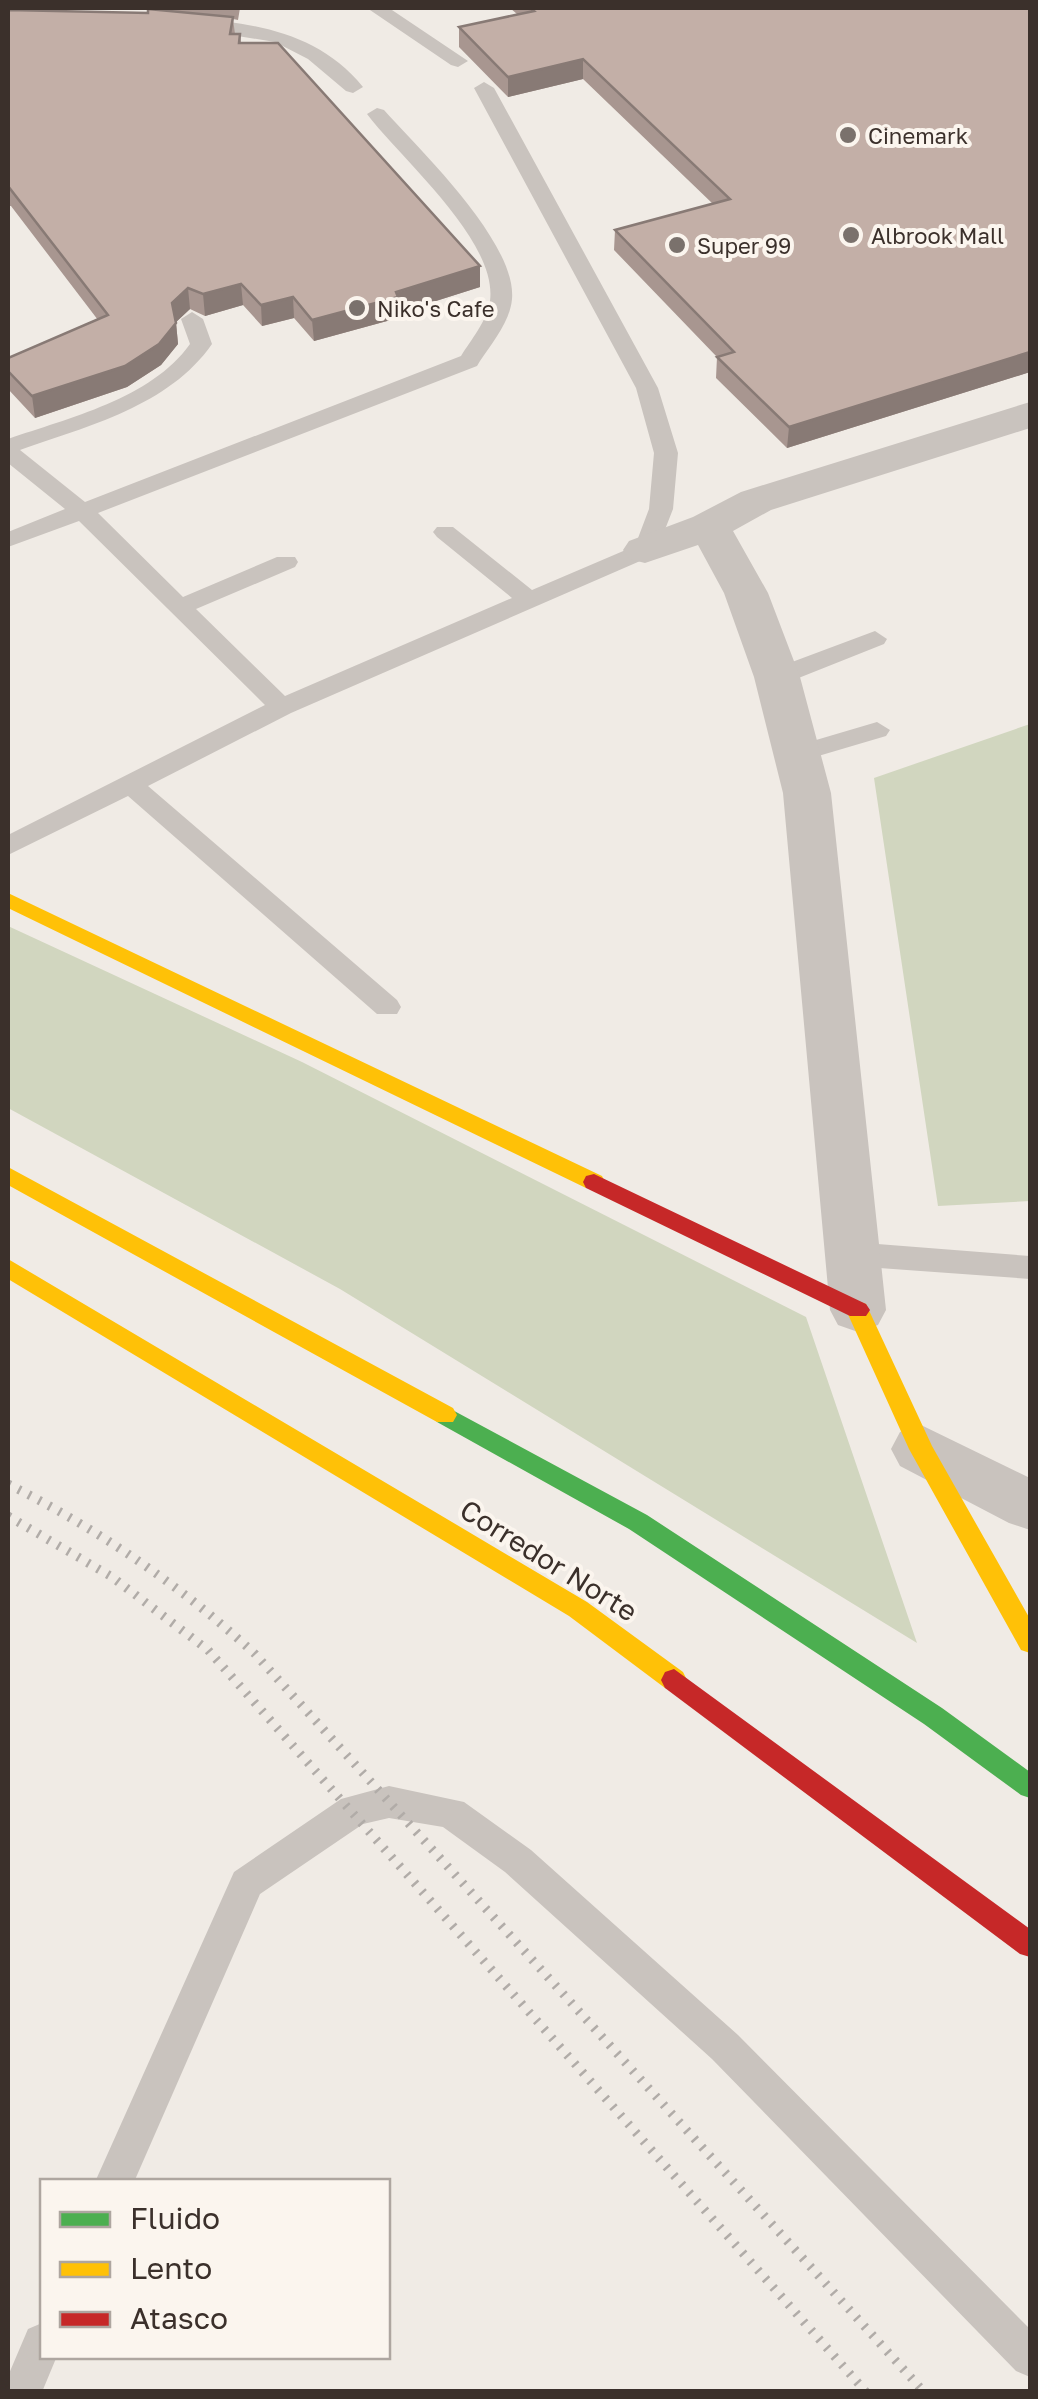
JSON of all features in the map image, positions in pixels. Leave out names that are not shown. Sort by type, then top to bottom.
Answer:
[{"type":"main road","points":[[8,900],[858,1310],[921,1448],[1030,1642]]},
{"type":"main road","points":[[8,1175],[638,1522],[932,1716],[1030,1787]]},
{"type":"main road","name":"Corredor Norte","points":[[8,1268],[578,1608],[1030,1945]]},
{"type":"street","points":[[644,550],[709,526],[756,501],[1030,415]]},
{"type":"street","points":[[709,526],[746,592],[777,677],[807,793],[858,1310]]},
{"type":"street","points":[[921,1448],[1030,1506]]},
{"type":"lane","points":[[377,8],[458,62]]},
{"type":"lane","points":[[167,21],[287,36],[327,62],[352,88]]},
{"type":"lane","points":[[8,846],[282,706],[644,550],[661,510],[666,453],[647,388],[484,88]]},
{"type":"lane","points":[[8,540],[469,361],[494,320],[502,294],[479,233],[377,114]]},
{"type":"lane","points":[[192,319],[202,344],[195,359],[134,396],[8,450],[82,511],[282,706]]},
{"type":"lane","points":[[445,532],[530,600]]},
{"type":"lane","points":[[180,607],[286,562]]},
{"type":"lane","points":[[777,677],[876,639]]},
{"type":"lane","points":[[798,754],[877,730]]},
{"type":"lane","points":[[130,784],[388,1007]]},
{"type":"lane","points":[[852,1254],[1030,1268]]},
{"type":"lane","points":[[115,2179],[248,1884],[354,1810],[389,1802],[451,1814],[518,1861],[725,2048],[1030,2356]]},
{"type":"lane","points":[[21,2392],[40,2348]]},
{"type":"green space","points":[[1030,724],[1030,1201],[938,1206],[874,778]]},
{"type":"green space","points":[[8,926],[302,1062],[806,1317],[917,1643],[340,1289],[8,1108]]},
{"type":"building","name":"Albrook Mall","points":[[530,8],[1030,8],[1030,352],[789,427],[717,357],[734,352],[615,230],[730,199],[583,59],[508,77],[459,27],[534,11]]},
{"type":"building","points":[[148,9],[233,17],[230,34],[240,34],[239,43],[278,43],[480,266],[396,292],[398,297],[312,320],[293,297],[261,305],[241,284],[203,294],[188,288],[172,303],[176,323],[159,344],[125,366],[32,396],[8,371],[8,358],[108,315],[8,186],[8,10],[148,13]]},
{"type":"railway","points":[[8,1484],[138,1560],[255,1654],[924,2392]]},
{"type":"railway","points":[[8,1516],[112,1577],[208,1650],[866,2392]]},
{"type":"traffic: fast","points":[[445,1415],[638,1522],[933,1716],[1030,1787]]},
{"type":"traffic: slow","points":[[8,900],[594,1182]]},
{"type":"traffic: slow","points":[[8,1175],[445,1415]]},
{"type":"traffic: slow","points":[[8,1268],[578,1609],[674,1680]]},
{"type":"traffic: slow","points":[[858,1310],[921,1449],[1030,1642]]},
{"type":"traffic: jam","points":[[594,1182],[858,1310]]},
{"type":"traffic: jam","points":[[674,1680],[1030,1945]]},
{"type":"place","name":"Cinemark","points":[[848,135]]},
{"type":"place","name":"Albrook Mall","points":[[851,235]]},
{"type":"place","name":"Super 99","points":[[677,245]]},
{"type":"place","name":"Niko's Cafe","points":[[357,308]]}]
